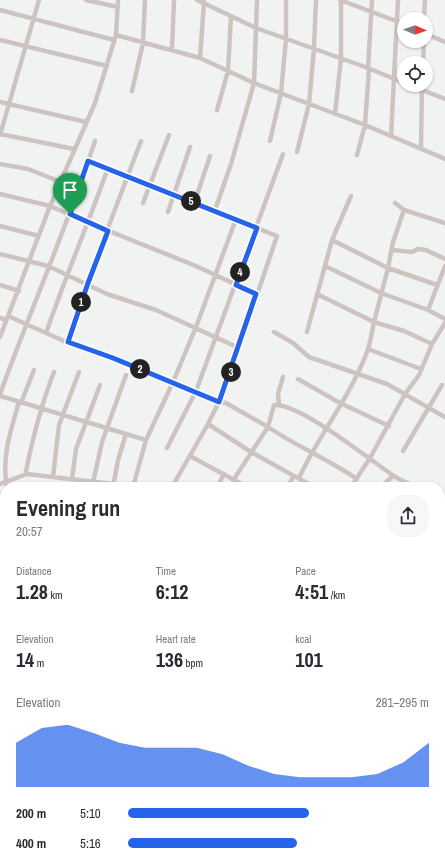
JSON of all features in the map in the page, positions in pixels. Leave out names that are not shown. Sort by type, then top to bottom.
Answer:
[{"type":"street","points":[[39,0],[0,134],[74,149]]},
{"type":"street","points":[[86,0],[118,7]]},
{"type":"street","points":[[0,337],[31,261],[50,206],[86,122],[107,66],[115,38],[118,0]]},
{"type":"street","points":[[132,91],[143,43],[145,0]]},
{"type":"street","points":[[172,49],[174,0]]},
{"type":"street","points":[[196,0],[204,1],[256,28],[369,68],[397,81]]},
{"type":"street","points":[[215,210],[231,164],[254,83],[257,0]]},
{"type":"street","points":[[270,141],[281,93],[286,38],[286,0]]},
{"type":"street","points":[[297,152],[308,104],[314,48],[316,0]]},
{"type":"street","points":[[335,114],[341,58],[341,0],[397,21],[391,136]]},
{"type":"street","points":[[357,155],[365,125],[372,0]]},
{"type":"street","points":[[397,12],[398,0]]},
{"type":"street","points":[[424,12],[425,0]]},
{"type":"street","points":[[200,58],[204,1]]},
{"type":"street","points":[[0,10],[33,20],[172,49],[200,58],[254,83],[365,125],[445,159]]},
{"type":"street","points":[[217,110],[228,71],[231,16]]},
{"type":"street","points":[[433,37],[445,42]]},
{"type":"street","points":[[0,40],[107,66]]},
{"type":"street","points":[[421,149],[422,92]]},
{"type":"street","points":[[432,92],[445,99]]},
{"type":"street","points":[[0,102],[86,122]]},
{"type":"street","points":[[143,203],[169,135]]},
{"type":"street","points":[[95,141],[70,214],[48,266],[0,395],[20,403],[146,440]]},
{"type":"street","points":[[68,342],[88,283],[129,177],[141,141]]},
{"type":"street","points":[[168,212],[190,147]]},
{"type":"street","points":[[167,448],[196,392],[283,154]]},
{"type":"street","points":[[193,205],[210,156]]},
{"type":"street","points":[[88,161],[277,236],[219,402],[175,482]]},
{"type":"street","points":[[0,164],[28,170],[61,182]]},
{"type":"street","points":[[46,333],[66,274],[88,224],[108,168]]},
{"type":"street","points":[[0,194],[50,206],[70,214],[88,224],[155,249],[256,294]]},
{"type":"street","points":[[307,332],[332,240],[351,196]]},
{"type":"street","points":[[396,202],[404,210],[445,224]]},
{"type":"street","points":[[299,478],[311,452],[326,429],[368,349],[392,250],[404,210]]},
{"type":"street","points":[[133,482],[146,440],[173,382],[196,327],[236,219]]},
{"type":"street","points":[[0,226],[39,236]]},
{"type":"street","points":[[332,240],[388,268],[437,285]]},
{"type":"street","points":[[392,250],[412,252],[418,248],[445,259]]},
{"type":"street","points":[[0,254],[48,266],[88,283],[107,294],[156,310],[239,348]]},
{"type":"street","points":[[325,266],[381,293],[407,304],[428,310],[445,319]]},
{"type":"street","points":[[428,310],[445,266]]},
{"type":"street","points":[[0,285],[19,291]]},
{"type":"street","points":[[317,294],[374,322],[404,331],[432,344]]},
{"type":"street","points":[[0,318],[7,318],[26,324],[236,408],[311,452],[337,465],[357,479]]},
{"type":"street","points":[[355,482],[421,369],[432,344],[445,323]]},
{"type":"street","points":[[274,332],[293,343],[309,357],[387,384],[445,418]]},
{"type":"street","points":[[368,349],[421,369]]},
{"type":"street","points":[[34,370],[20,403],[11,431],[4,470],[6,481],[27,474],[97,482]]},
{"type":"street","points":[[27,474],[26,471],[41,409],[54,372]]},
{"type":"street","points":[[53,477],[59,425],[79,372]]},
{"type":"street","points":[[92,481],[102,442],[126,376]]},
{"type":"street","points":[[279,404],[278,394],[283,377]]},
{"type":"street","points":[[298,379],[340,403],[388,426]]},
{"type":"street","points":[[72,479],[76,450],[85,422],[100,385]]},
{"type":"street","points":[[403,451],[442,385]]},
{"type":"street","points":[[405,394],[445,418]]},
{"type":"street","points":[[234,479],[268,427],[274,405],[279,404],[290,408],[326,429],[370,458],[393,476],[406,482]]},
{"type":"street","points":[[208,424],[251,452],[306,482]]},
{"type":"street","points":[[114,482],[118,460],[126,434]]},
{"type":"street","points":[[190,456],[239,482]]},
{"type":"street","points":[[220,482],[224,474]]},
{"type":"street","points":[[290,482],[293,476]]},
{"type":"street","points":[[387,482],[393,476]]},
{"type":"route","points":[[88,161],[257,228],[236,285],[256,294],[225,389],[219,402],[113,358],[68,342],[108,231],[88,224],[70,214],[88,161]]}]
